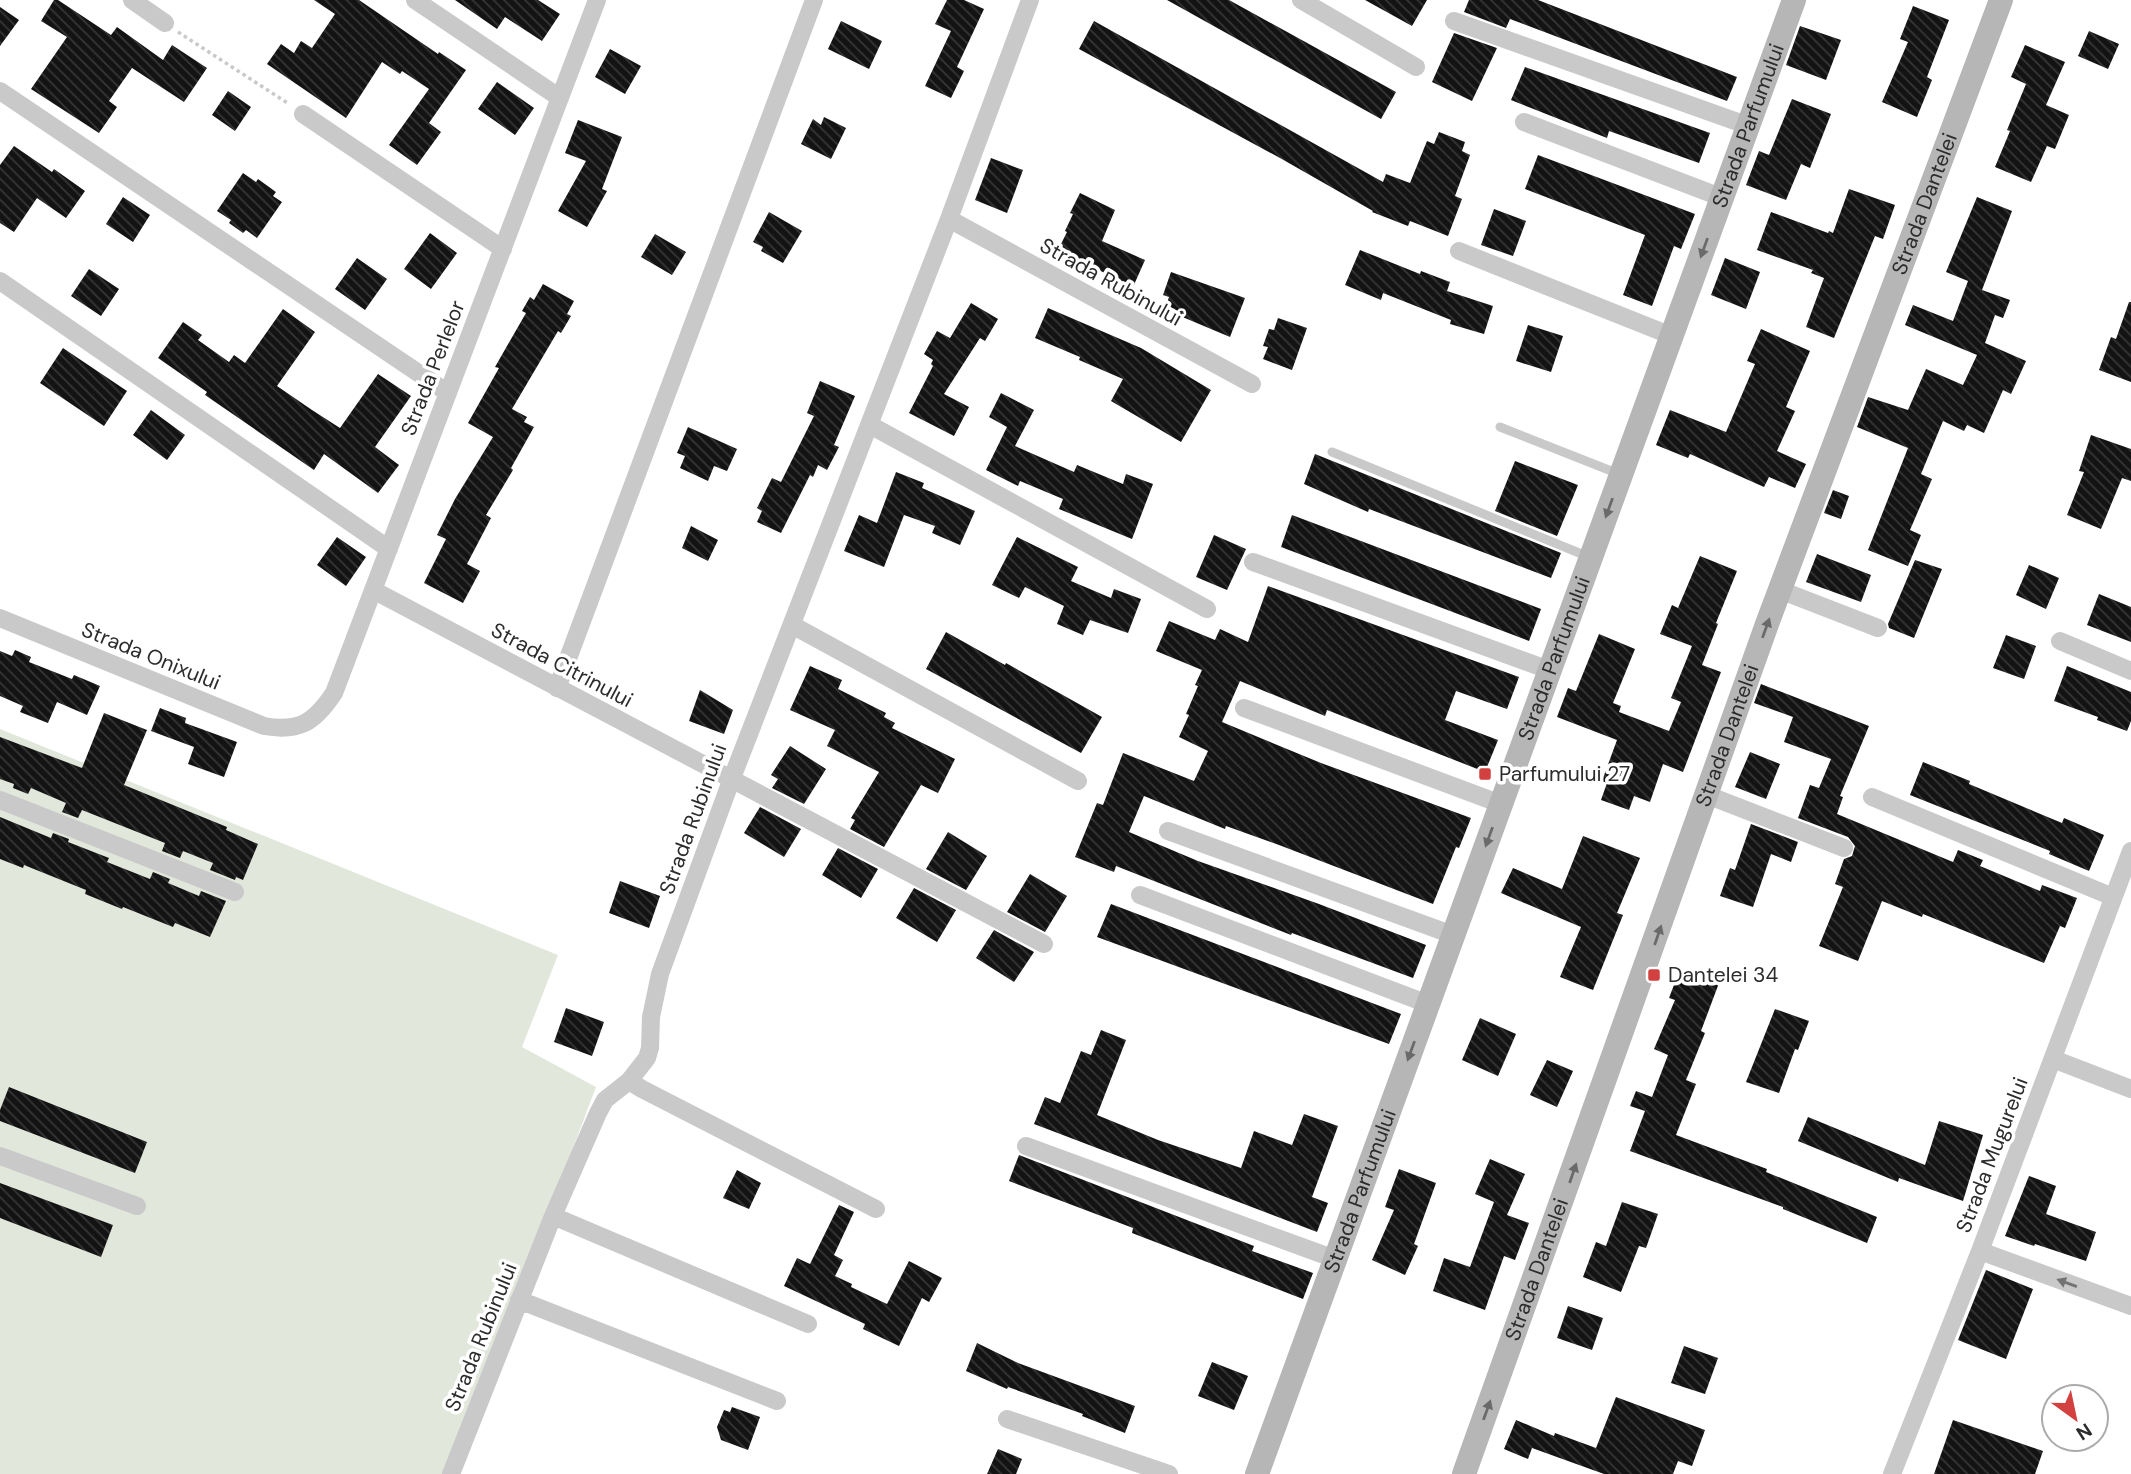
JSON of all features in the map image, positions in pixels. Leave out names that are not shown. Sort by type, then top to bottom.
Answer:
[{"type":"street","points":[[132,0],[165,23]]},
{"type":"street","points":[[415,0],[560,98]]},
{"type":"street","name":"Strada Perlelor","points":[[285,730],[306,723],[323,711],[334,694],[597,0]]},
{"type":"street","points":[[557,688],[814,0]]},
{"type":"street","name":"Strada Rubinului","points":[[451,1474],[553,1216],[605,1100],[629,1081],[647,1058],[651,1017],[660,974],[732,778],[949,219],[1030,0]]},
{"type":"street","points":[[1301,0],[1416,67]]},
{"type":"street","name":"Strada Parfumului","points":[[1257,1474],[1794,0]]},
{"type":"street","name":"Strada Dantelei","points":[[1464,1474],[1780,590],[2001,0]]},
{"type":"street","points":[[1454,21],[1749,126]]},
{"type":"street","points":[[0,90],[448,393]]},
{"type":"street","points":[[303,114],[503,249]]},
{"type":"street","points":[[1524,122],[1723,198]]},
{"type":"street","name":"Strada Rubinului","points":[[949,219],[1252,384]]},
{"type":"street","points":[[1459,251],[1672,335]]},
{"type":"street","points":[[0,281],[388,550]]},
{"type":"street","points":[[870,425],[1207,609]]},
{"type":"street","points":[[1253,562],[1549,670]]},
{"type":"street","name":"Strada Citrinului","points":[[373,590],[1044,944]]},
{"type":"street","points":[[1780,590],[1878,628]]},
{"type":"street","name":"Strada Onixului","points":[[0,618],[264,726],[285,730]]},
{"type":"street","points":[[792,625],[1078,781]]},
{"type":"street","points":[[2060,641],[2131,671]]},
{"type":"street","points":[[1244,708],[1501,804]]},
{"type":"street","points":[[1707,794],[1844,848]]},
{"type":"street","points":[[1872,797],[2113,897]]},
{"type":"street","points":[[0,800],[235,892]]},
{"type":"street","points":[[1168,831],[1453,935]]},
{"type":"street","name":"Strada Mugurelui","points":[[1892,1474],[1980,1251],[2113,897],[2126,878],[2131,850]]},
{"type":"street","points":[[1140,895],[1428,1004]]},
{"type":"street","points":[[2053,1059],[2131,1089]]},
{"type":"street","points":[[629,1081],[876,1209]]},
{"type":"street","points":[[1027,1146],[1335,1259]]},
{"type":"street","points":[[0,1156],[137,1206]]},
{"type":"street","points":[[553,1216],[808,1324]]},
{"type":"street","points":[[1980,1251],[2131,1306]]},
{"type":"street","points":[[519,1300],[778,1401]]},
{"type":"street","points":[[1007,1419],[1170,1474]]},
{"type":"lane","points":[[1500,427],[1621,474]]},
{"type":"lane","points":[[1332,452],[1590,558]]},
{"type":"path","points":[[165,23],[303,114]]},
{"type":"shaded area","points":[[0,729],[558,955],[522,1047],[596,1087],[451,1474],[0,1474]]},
{"type":"building","points":[[54,0],[111,35],[117,27],[163,60],[172,45],[207,68],[184,102],[132,68],[109,101],[117,107],[99,133],[31,89],[67,37],[41,21]]},
{"type":"building","points":[[314,0],[359,0],[466,70],[429,123],[441,132],[417,165],[389,145],[429,89],[402,71],[400,74],[382,62],[346,118],[267,64],[281,44],[294,53],[301,41],[312,48],[335,14]]},
{"type":"building","points":[[455,0],[538,0],[560,14],[542,41],[505,17],[497,29]]},
{"type":"building","points":[[947,0],[964,0],[984,9],[957,67],[964,71],[951,98],[925,86],[951,31],[935,24]]},
{"type":"building","points":[[1167,0],[1229,0],[1396,92],[1381,119]]},
{"type":"building","points":[[1365,0],[1427,0],[1412,26]]},
{"type":"building","points":[[1469,0],[1538,0],[1737,77],[1727,101],[1510,19],[1506,28],[1464,12]]},
{"type":"building","points":[[1913,6],[1949,20],[1927,77],[1932,80],[1917,117],[1882,102],[1908,42],[1900,39]]},
{"type":"building","points":[[0,7],[19,20],[0,46]]},
{"type":"building","points":[[841,21],[882,41],[869,69],[828,49]]},
{"type":"building","points":[[1094,21],[1383,182],[1386,174],[1410,183],[1427,141],[1434,144],[1439,132],[1465,142],[1462,151],[1470,155],[1455,196],[1462,199],[1448,236],[1410,221],[1408,226],[1372,212],[1280,158],[1079,49]]},
{"type":"building","points":[[1800,26],[1841,40],[1826,80],[1786,65]]},
{"type":"building","points":[[2089,31],[2119,44],[2108,69],[2078,56]]},
{"type":"building","points":[[1454,33],[1497,48],[1472,101],[1432,82]]},
{"type":"building","points":[[2025,45],[2065,62],[2046,105],[2069,115],[2055,149],[2047,146],[2031,182],[1995,167],[2026,84],[2011,77]]},
{"type":"building","points":[[610,49],[641,66],[625,94],[595,77]]},
{"type":"building","points":[[1525,67],[1710,133],[1699,163],[1609,131],[1607,138],[1511,100]]},
{"type":"building","points":[[497,82],[534,108],[515,135],[478,109]]},
{"type":"building","points":[[228,91],[251,107],[235,131],[212,115]]},
{"type":"building","points":[[1792,99],[1831,114],[1810,168],[1801,164],[1786,200],[1746,185],[1759,151],[1769,155]]},
{"type":"building","points":[[824,117],[846,128],[831,159],[801,144],[813,119],[821,125]]},
{"type":"building","points":[[578,120],[622,137],[602,189],[607,191],[587,227],[558,211],[586,161],[565,153]]},
{"type":"building","points":[[14,146],[85,191],[66,218],[37,198],[14,232],[0,223],[0,165]]},
{"type":"building","points":[[1538,155],[1695,214],[1681,249],[1674,246],[1652,306],[1623,295],[1645,235],[1525,189]]},
{"type":"building","points":[[991,158],[1023,170],[1007,213],[975,200]]},
{"type":"building","points":[[243,173],[256,182],[258,179],[276,192],[273,196],[282,202],[257,238],[246,230],[243,233],[229,223],[231,220],[217,211]]},
{"type":"building","points":[[1849,189],[1895,205],[1883,239],[1875,236],[1834,338],[1806,327],[1824,278],[1811,273],[1813,270],[1757,250],[1771,212],[1833,233]]},
{"type":"building","points":[[1080,193],[1115,210],[1102,241],[1145,260],[1133,287],[1058,250],[1073,214],[1070,213]]},
{"type":"building","points":[[123,197],[150,215],[133,242],[106,224]]},
{"type":"building","points":[[1977,197],[2012,211],[1982,290],[2010,300],[2003,318],[1995,315],[1985,343],[2026,361],[2011,394],[2003,390],[1984,433],[1967,425],[1964,431],[1943,421],[1921,474],[1932,479],[1910,530],[1921,535],[1908,566],[1868,550],[1908,448],[1857,427],[1868,397],[1908,410],[1926,369],[1963,385],[1977,355],[1905,325],[1913,305],[1953,321],[1968,281],[1946,272]]},
{"type":"building","points":[[1494,209],[1526,221],[1513,256],[1481,245]]},
{"type":"building","points":[[769,212],[802,231],[783,263],[761,251],[763,247],[753,242]]},
{"type":"building","points":[[430,233],[457,253],[431,289],[404,269]]},
{"type":"building","points":[[655,234],[686,252],[672,275],[641,257]]},
{"type":"building","points":[[1360,250],[1420,274],[1421,271],[1450,282],[1447,291],[1493,306],[1484,334],[1450,324],[1451,320],[1383,293],[1381,300],[1345,285]]},
{"type":"building","points":[[357,258],[387,279],[365,310],[335,289]]},
{"type":"building","points":[[1725,258],[1760,272],[1746,309],[1711,295]]},
{"type":"building","points":[[89,269],[119,289],[101,316],[71,296]]},
{"type":"building","points":[[1171,272],[1245,298],[1230,337],[1173,313],[1175,309],[1166,306],[1169,297],[1163,295]]},
{"type":"building","points":[[543,284],[574,301],[567,314],[571,316],[561,333],[558,331],[512,409],[527,417],[524,422],[534,427],[511,468],[513,470],[486,515],[491,518],[467,564],[480,571],[463,603],[424,583],[446,539],[437,535],[455,499],[493,437],[468,423],[499,368],[495,367],[526,313],[522,311],[530,297],[534,300]]},
{"type":"building","points":[[2129,302],[2131,382],[2099,370],[2111,337],[2116,339]]},
{"type":"building","points":[[971,303],[998,319],[985,341],[980,338],[944,394],[969,407],[954,436],[909,413],[933,366],[933,360],[924,354],[937,331],[950,338]]},
{"type":"building","points":[[1048,308],[1141,348],[1211,390],[1181,442],[1111,401],[1123,379],[1035,338]]},
{"type":"building","points":[[283,309],[315,332],[277,386],[312,410],[340,428],[378,374],[411,396],[375,447],[399,465],[378,493],[324,454],[314,470],[205,395],[207,392],[158,358],[183,322],[202,335],[198,340],[229,362],[234,355],[245,363]]},
{"type":"building","points":[[1278,318],[1307,328],[1292,370],[1263,359],[1268,347],[1263,346],[1269,329],[1274,330]]},
{"type":"building","points":[[1528,325],[1563,336],[1551,372],[1516,361]]},
{"type":"building","points":[[1761,329],[1810,351],[1786,407],[1795,411],[1777,451],[1806,464],[1795,488],[1769,477],[1764,487],[1690,454],[1688,458],[1656,445],[1670,410],[1726,432],[1755,364],[1747,361]]},
{"type":"building","points":[[63,348],[127,391],[104,426],[40,383]]},
{"type":"building","points":[[820,381],[855,396],[834,445],[839,447],[827,470],[818,465],[813,477],[810,475],[781,533],[757,522],[762,511],[757,508],[772,478],[781,482],[814,416],[807,413]]},
{"type":"building","points":[[1001,393],[1034,410],[1015,446],[1074,472],[1077,465],[1123,484],[1126,474],[1153,484],[1132,539],[1059,509],[1063,499],[1020,481],[1018,486],[986,470],[1007,427],[989,417]]},
{"type":"building","points":[[151,410],[185,435],[167,460],[133,435]]},
{"type":"building","points":[[688,427],[737,449],[727,471],[714,466],[708,481],[680,468],[685,456],[677,453]]},
{"type":"building","points":[[2091,435],[2131,449],[2131,481],[2122,478],[2101,529],[2067,515],[2084,472],[2079,471]]},
{"type":"building","points":[[1315,454],[1561,553],[1551,578],[1369,509],[1368,512],[1304,484]]},
{"type":"building","points":[[1515,461],[1578,485],[1557,536],[1495,511]]},
{"type":"building","points":[[896,472],[924,483],[922,488],[975,511],[960,545],[932,533],[935,526],[904,515],[884,567],[844,551],[859,515],[877,523]]},
{"type":"building","points":[[1833,490],[1849,496],[1841,519],[1824,513]]},
{"type":"building","points":[[1292,515],[1541,609],[1529,641],[1281,547]]},
{"type":"building","points":[[691,526],[718,540],[708,561],[682,548]]},
{"type":"building","points":[[1214,535],[1246,549],[1227,590],[1196,577]]},
{"type":"building","points":[[337,537],[366,557],[346,586],[317,565]]},
{"type":"building","points":[[1017,537],[1078,567],[1071,581],[1111,598],[1114,589],[1141,599],[1128,633],[1090,620],[1083,635],[1057,624],[1064,606],[1025,587],[1019,598],[992,585]]},
{"type":"building","points":[[1817,554],[1871,575],[1861,602],[1806,582]]},
{"type":"building","points":[[1700,556],[1737,571],[1702,665],[1721,672],[1683,772],[1663,764],[1650,802],[1634,796],[1629,810],[1601,800],[1607,783],[1602,781],[1617,740],[1557,717],[1568,688],[1576,691],[1599,634],[1635,649],[1613,703],[1621,706],[1619,712],[1669,731],[1681,702],[1671,698],[1692,646],[1660,634],[1672,605],[1678,608]]},
{"type":"building","points":[[1915,560],[1942,569],[1914,638],[1889,628],[1888,624]]},
{"type":"building","points":[[2029,565],[2059,578],[2046,609],[2016,595]]},
{"type":"building","points":[[1268,586],[1519,677],[1507,709],[1456,691],[1445,720],[1498,740],[1485,772],[1327,710],[1325,716],[1240,681],[1222,722],[1321,763],[1471,818],[1433,904],[1279,845],[1226,826],[1225,829],[1144,796],[1129,832],[1198,861],[1426,945],[1413,978],[1292,933],[1291,935],[1116,866],[1114,872],[1075,857],[1097,803],[1103,805],[1123,753],[1194,781],[1208,751],[1179,737],[1189,715],[1186,714],[1202,670],[1156,651],[1169,621],[1215,640],[1220,629],[1248,642]]},
{"type":"building","points":[[2099,594],[2131,607],[2131,642],[2087,625]]},
{"type":"building","points":[[946,632],[1102,717],[1081,753],[926,669]]},
{"type":"building","points":[[2006,635],[2036,646],[2024,679],[1993,668]]},
{"type":"building","points":[[15,650],[31,657],[29,662],[72,679],[74,675],[100,686],[87,715],[57,702],[48,723],[20,712],[23,706],[0,696],[0,651],[12,656]]},
{"type":"building","points":[[810,666],[842,680],[838,689],[886,713],[884,717],[895,723],[892,728],[955,759],[938,793],[921,785],[884,847],[850,829],[855,820],[851,818],[879,772],[827,746],[835,730],[790,710]]},
{"type":"building","points":[[2067,666],[2131,692],[2131,721],[2127,731],[2054,701]]},
{"type":"building","points":[[1761,684],[1869,726],[1840,796],[1843,797],[1837,814],[1953,862],[1958,850],[1983,860],[1980,866],[2040,891],[2042,885],[2077,898],[2065,928],[2060,926],[2044,963],[1923,914],[1922,917],[1882,901],[1858,961],[1819,946],[1843,887],[1835,884],[1844,859],[1852,856],[1855,846],[1848,837],[1798,818],[1810,785],[1819,788],[1831,759],[1784,742],[1793,717],[1754,703]]},
{"type":"building","points":[[700,690],[733,710],[724,734],[689,721]]},
{"type":"building","points":[[160,708],[186,718],[185,723],[237,742],[224,777],[188,764],[194,747],[151,731]]},
{"type":"building","points":[[104,713],[147,730],[124,785],[227,827],[226,830],[258,844],[243,880],[236,877],[235,880],[210,870],[213,863],[183,851],[180,858],[162,851],[165,843],[82,810],[78,818],[62,812],[66,803],[31,788],[28,794],[13,788],[14,784],[0,779],[0,737],[82,768]]},
{"type":"building","points":[[790,746],[826,769],[804,804],[772,788],[778,779],[771,775]]},
{"type":"building","points":[[1750,752],[1780,764],[1766,799],[1735,787]]},
{"type":"building","points":[[1923,762],[2062,823],[2064,818],[2104,835],[2089,871],[2049,854],[2050,851],[1910,795]]},
{"type":"building","points":[[760,807],[801,829],[784,857],[744,833]]},
{"type":"building","points":[[0,817],[51,838],[53,833],[69,839],[68,842],[109,858],[107,862],[150,879],[153,872],[170,879],[168,883],[199,896],[201,891],[226,901],[210,937],[175,923],[173,927],[123,907],[122,909],[85,894],[86,890],[24,865],[23,868],[0,859]]},
{"type":"building","points":[[1751,824],[1798,842],[1791,862],[1771,854],[1753,907],[1720,896],[1730,868],[1735,870]]},
{"type":"building","points":[[948,832],[987,856],[966,890],[926,869]]},
{"type":"building","points":[[1583,836],[1640,858],[1617,913],[1623,915],[1593,990],[1560,977],[1581,927],[1501,893],[1513,868],[1562,889]]},
{"type":"building","points":[[838,848],[878,869],[861,898],[822,875]]},
{"type":"building","points":[[1030,874],[1067,896],[1045,932],[1007,912]]},
{"type":"building","points":[[620,881],[660,896],[649,928],[609,913]]},
{"type":"building","points":[[914,888],[956,910],[937,942],[896,918]]},
{"type":"building","points":[[1111,904],[1401,1014],[1389,1044],[1097,937]]},
{"type":"building","points":[[994,930],[1034,952],[1014,982],[976,958]]},
{"type":"building","points":[[1680,969],[1719,983],[1701,1031],[1705,1033],[1686,1080],[1696,1084],[1676,1135],[1767,1169],[1766,1172],[1877,1217],[1867,1243],[1783,1207],[1630,1151],[1645,1111],[1630,1106],[1636,1091],[1652,1097],[1668,1055],[1654,1049],[1675,1000],[1669,998]]},
{"type":"building","points":[[566,1008],[604,1022],[592,1056],[554,1042]]},
{"type":"building","points":[[1775,1009],[1809,1021],[1798,1050],[1795,1049],[1779,1093],[1746,1082]]},
{"type":"building","points":[[1480,1018],[1516,1034],[1498,1076],[1462,1060]]},
{"type":"building","points":[[1101,1030],[1126,1040],[1097,1115],[1158,1140],[1241,1168],[1254,1131],[1292,1145],[1304,1114],[1338,1126],[1312,1197],[1328,1203],[1317,1232],[1034,1124],[1045,1097],[1060,1103],[1081,1051],[1091,1055]]},
{"type":"building","points":[[1547,1060],[1573,1071],[1557,1107],[1530,1095]]},
{"type":"building","points":[[9,1087],[147,1142],[135,1173],[0,1121],[0,1110]]},
{"type":"building","points":[[1808,1117],[1925,1165],[1939,1121],[1983,1135],[1963,1201],[1899,1178],[1898,1182],[1798,1141]]},
{"type":"building","points":[[1019,1155],[1254,1246],[1252,1251],[1313,1273],[1303,1299],[1132,1233],[1133,1228],[1009,1181]]},
{"type":"building","points":[[1490,1159],[1525,1174],[1507,1215],[1529,1223],[1515,1260],[1504,1256],[1485,1310],[1433,1291],[1444,1258],[1470,1267],[1494,1202],[1475,1194]]},
{"type":"building","points":[[1399,1169],[1436,1183],[1414,1244],[1418,1246],[1405,1275],[1372,1260],[1394,1210],[1385,1207]]},
{"type":"building","points":[[737,1170],[761,1183],[749,1209],[723,1198]]},
{"type":"building","points":[[2029,1176],[2056,1186],[2046,1214],[2096,1232],[2086,1261],[2005,1236]]},
{"type":"building","points":[[0,1183],[113,1225],[101,1257],[0,1218]]},
{"type":"building","points":[[1622,1202],[1658,1214],[1646,1248],[1639,1246],[1621,1292],[1583,1277],[1596,1242],[1606,1246]]},
{"type":"building","points":[[839,1205],[854,1212],[834,1255],[843,1260],[835,1276],[887,1304],[909,1261],[942,1278],[929,1302],[922,1298],[899,1346],[863,1329],[865,1324],[784,1286],[797,1258],[810,1264]]},
{"type":"building","points":[[1986,1270],[2033,1289],[2006,1359],[1958,1340]]},
{"type":"building","points":[[1568,1306],[1603,1318],[1592,1350],[1557,1338]]},
{"type":"building","points":[[977,1343],[1018,1363],[1135,1406],[1125,1433],[1082,1416],[1083,1414],[1008,1387],[1007,1389],[966,1371]]},
{"type":"building","points":[[1684,1346],[1718,1358],[1705,1394],[1671,1383]]},
{"type":"building","points":[[1212,1362],[1248,1376],[1234,1410],[1198,1396]]},
{"type":"building","points":[[1616,1397],[1705,1430],[1692,1466],[1678,1461],[1673,1474],[1604,1474],[1532,1448],[1528,1459],[1504,1449],[1516,1420],[1554,1436],[1555,1433],[1596,1448]]},
{"type":"building","points":[[732,1407],[760,1417],[748,1450],[721,1440],[717,1427],[724,1410],[730,1412]]},
{"type":"building","points":[[1953,1420],[2042,1453],[2035,1474],[1934,1474]]},
{"type":"building","points":[[998,1449],[1022,1459],[1016,1474],[987,1474]]},
{"type":"place","name":"Parfumului 27","points":[[1485,774]]},
{"type":"place","name":"Dantelei 34","points":[[1654,975]]}]
